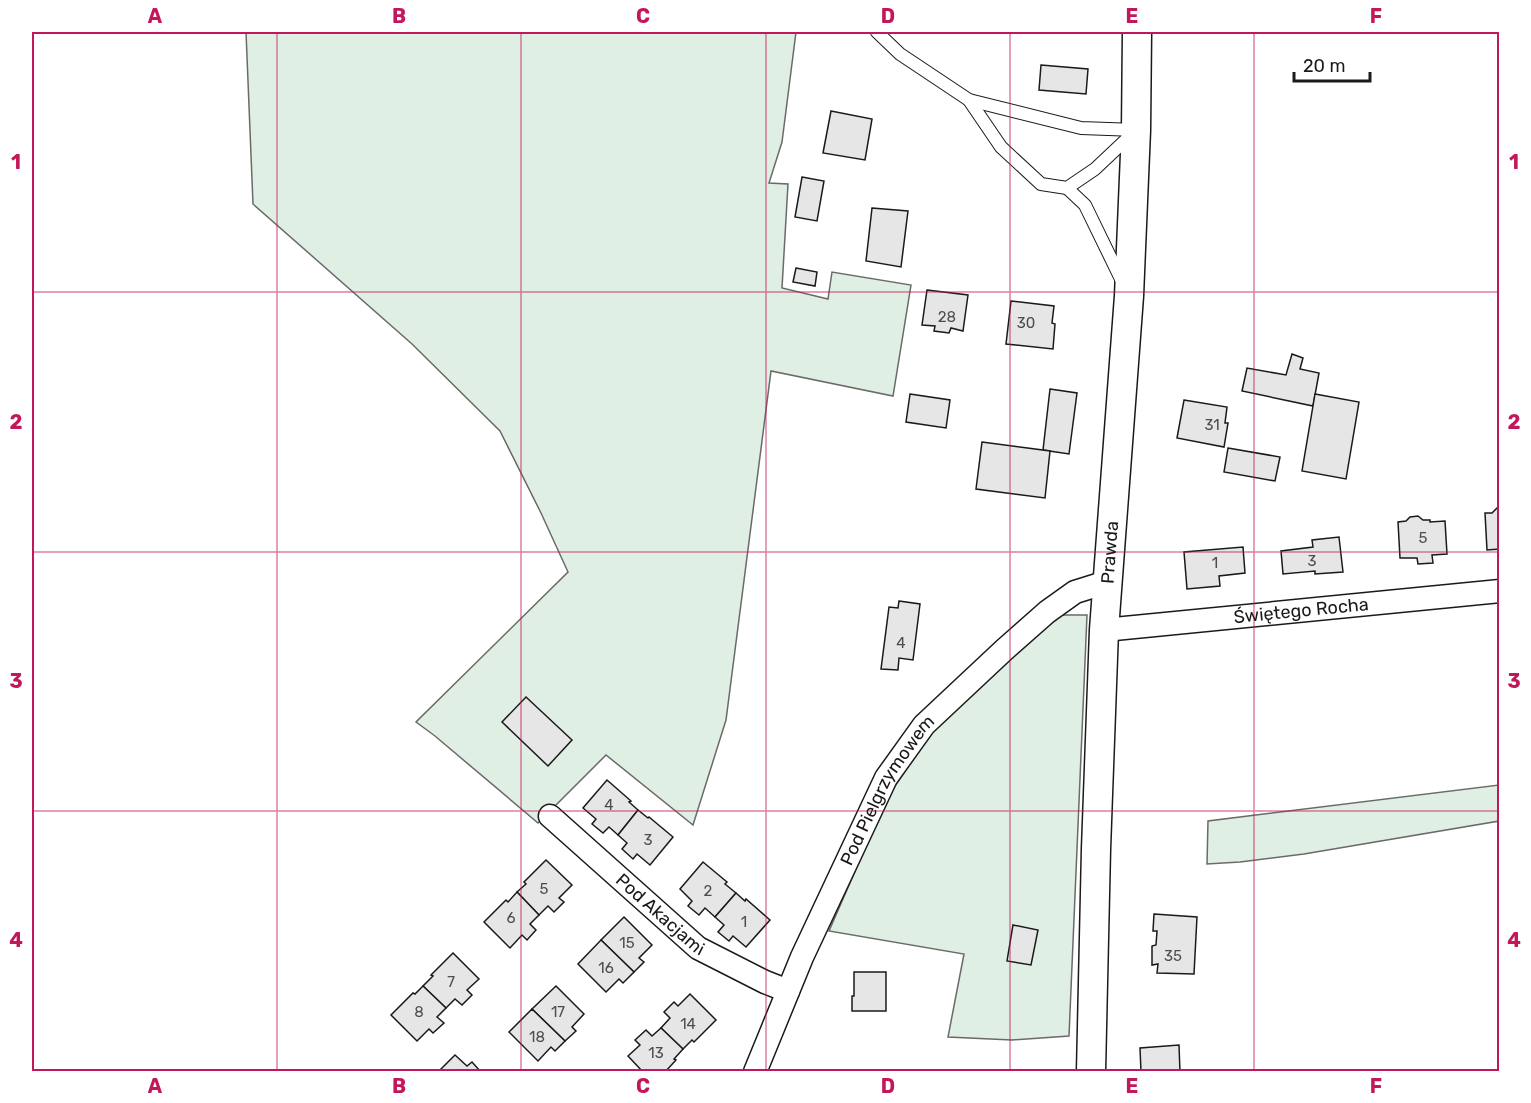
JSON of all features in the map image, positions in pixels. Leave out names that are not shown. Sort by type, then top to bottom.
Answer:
[{"type":"street","name":"Prawda","points":[[1091,1071],[1104,630],[1129,296],[1136,130],[1137,32]]},
{"type":"street","name":"Pod Pielgrzymowem","points":[[755,1071],[807,947],[886,778],[924,724],[1047,612],[1075,592],[1107,582]]},
{"type":"street","name":"Świętego Rocha","points":[[1104,630],[1500,591]]},
{"type":"street","name":"Pod Akacjami","points":[[550,816],[698,948],[788,991]]},
{"type":"lane","points":[[877,32],[900,54],[969,100],[1081,128],[1136,130]]},
{"type":"lane","points":[[969,100],[1001,147],[1041,184],[1067,188],[1085,205],[1129,296]]},
{"type":"lane","points":[[1067,188],[1095,169],[1136,130]]},
{"type":"green space","points":[[246,32],[796,32],[782,142],[769,183],[788,184],[782,288],[828,299],[832,272],[911,285],[893,396],[771,371],[726,720],[693,825],[606,755],[538,823],[416,722],[568,572],[500,431],[412,344],[253,204]]},
{"type":"green space","points":[[1061,615],[1087,615],[1069,1036],[1012,1040],[948,1037],[964,954],[829,931],[887,798],[940,719]]},
{"type":"green space","points":[[1499,785],[1499,821],[1304,854],[1207,864],[1208,821]]},
{"type":"building","points":[[1041,65],[1088,69],[1086,94],[1039,90]]},
{"type":"building","points":[[831,111],[872,119],[865,160],[823,153]]},
{"type":"building","points":[[802,177],[824,181],[817,221],[795,217]]},
{"type":"building","points":[[872,208],[908,211],[901,267],[866,261]]},
{"type":"building","points":[[796,268],[817,272],[815,286],[793,282]]},
{"type":"building","points":[[927,290],[968,295],[963,331],[951,328],[949,333],[934,331],[935,326],[922,325]]},
{"type":"building","points":[[1011,301],[1054,306],[1053,349],[1006,344]]},
{"type":"building","points":[[1292,354],[1303,358],[1300,369],[1319,373],[1313,406],[1242,391],[1247,368],[1286,375]]},
{"type":"building","points":[[1050,389],[1077,393],[1069,454],[1043,450]]},
{"type":"building","points":[[910,394],[950,400],[946,428],[906,422]]},
{"type":"building","points":[[1315,394],[1359,402],[1346,479],[1302,471]]},
{"type":"building","points":[[1184,400],[1227,407],[1225,423],[1228,423],[1224,447],[1177,438]]},
{"type":"building","points":[[982,442],[1050,451],[1045,498],[976,489]]},
{"type":"building","points":[[1228,448],[1280,457],[1275,481],[1224,472]]},
{"type":"building","points":[[1500,508],[1500,549],[1487,550],[1485,513],[1492,513]]},
{"type":"building","points":[[1418,516],[1430,522],[1445,521],[1447,554],[1432,555],[1433,563],[1418,564],[1417,558],[1400,558],[1398,522]]},
{"type":"building","points":[[1339,537],[1343,572],[1315,574],[1315,571],[1283,574],[1281,551],[1313,547],[1312,540]]},
{"type":"building","points":[[1243,547],[1245,573],[1219,576],[1220,586],[1187,589],[1184,552]]},
{"type":"building","points":[[899,601],[920,604],[913,660],[899,658],[898,670],[881,669],[889,607],[898,608]]},
{"type":"building","points":[[526,697],[572,740],[548,766],[502,722]]},
{"type":"building","points":[[607,780],[638,810],[618,835],[609,827],[603,833],[592,824],[596,819],[583,808]]},
{"type":"building","points":[[638,810],[673,837],[650,865],[637,854],[633,859],[622,849],[627,843],[618,835]]},
{"type":"building","points":[[546,860],[572,885],[559,898],[564,902],[554,912],[548,906],[539,915],[517,892]]},
{"type":"building","points":[[703,862],[727,882],[725,884],[736,893],[715,917],[705,908],[699,915],[688,906],[692,901],[680,889]]},
{"type":"building","points":[[517,892],[539,915],[530,924],[536,930],[527,940],[522,935],[510,948],[484,922]]},
{"type":"building","points":[[736,893],[770,920],[746,947],[733,936],[729,941],[718,932],[724,925],[715,917]]},
{"type":"building","points":[[1154,914],[1197,917],[1194,974],[1157,973],[1158,964],[1152,965],[1152,946],[1156,945],[1157,931],[1153,931]]},
{"type":"building","points":[[624,917],[652,945],[639,958],[644,962],[634,972],[601,940]]},
{"type":"building","points":[[1013,925],[1038,930],[1031,965],[1007,961]]},
{"type":"building","points":[[601,940],[634,972],[623,983],[619,979],[606,992],[578,964]]},
{"type":"building","points":[[453,953],[479,979],[467,990],[472,995],[462,1005],[455,999],[446,1008],[423,986]]},
{"type":"building","points":[[854,972],[886,972],[886,1011],[852,1011]]},
{"type":"building","points":[[423,986],[446,1008],[437,1017],[444,1023],[433,1033],[429,1029],[417,1041],[391,1015]]},
{"type":"building","points":[[556,986],[584,1014],[572,1027],[576,1031],[565,1041],[532,1009]]},
{"type":"building","points":[[690,994],[716,1020],[694,1042],[692,1040],[683,1049],[661,1028],[670,1018],[664,1012],[674,1002],[678,1006]]},
{"type":"building","points":[[532,1009],[565,1041],[555,1051],[551,1047],[538,1061],[509,1032]]},
{"type":"building","points":[[661,1028],[683,1049],[665,1072],[643,1072],[628,1056],[640,1045],[635,1040],[646,1030],[652,1036]]},
{"type":"building","points":[[1179,1045],[1180,1072],[1141,1072],[1140,1048]]},
{"type":"building","points":[[455,1055],[467,1066],[472,1062],[481,1072],[438,1072]]}]
